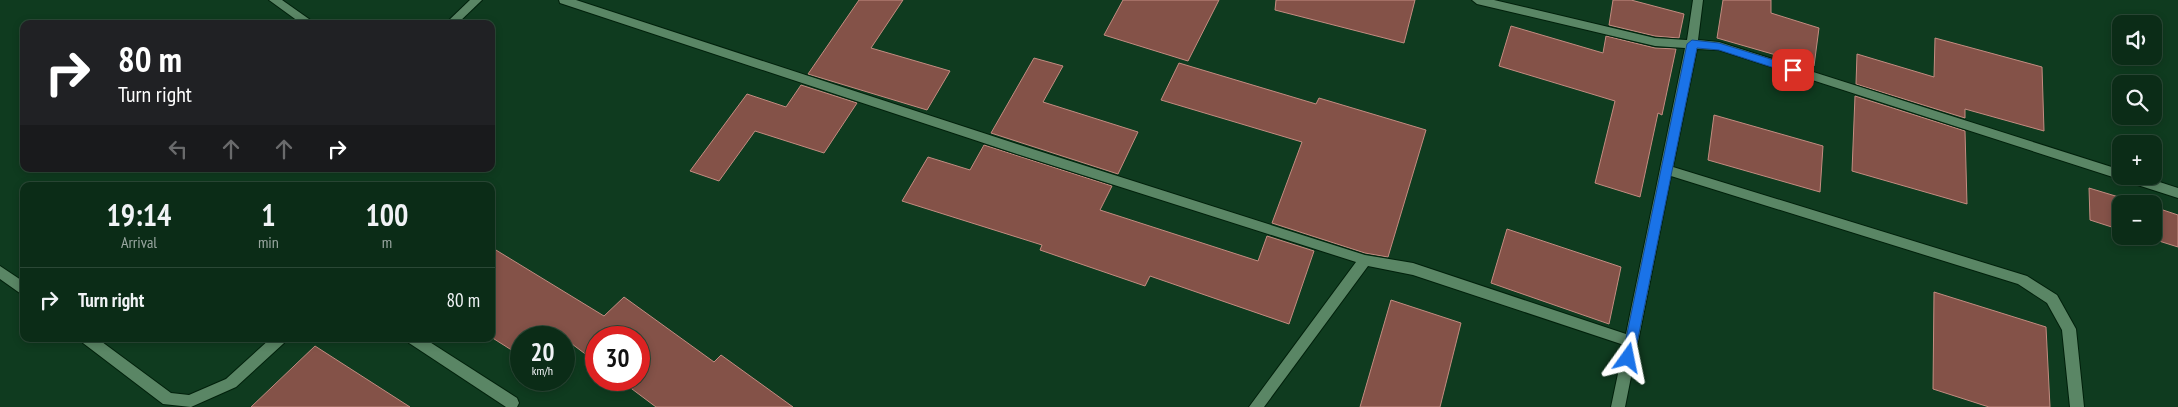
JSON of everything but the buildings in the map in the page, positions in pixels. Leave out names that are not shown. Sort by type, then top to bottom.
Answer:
[{"type":"street","points":[[274,0],[305,20]]},
{"type":"street","points":[[454,20],[477,0]]},
{"type":"street","points":[[564,0],[1008,146],[1365,260],[1413,269],[1632,342]]},
{"type":"street","points":[[1478,0],[1655,42],[1719,46],[2112,172]]},
{"type":"street","points":[[1618,407],[1692,44],[1698,0]]},
{"type":"street","points":[[1667,170],[2022,280],[2052,299],[2068,329],[2076,407]]},
{"type":"street","points":[[2153,185],[2178,193]]},
{"type":"street","points":[[1256,407],[1365,260]]},
{"type":"street","points":[[0,272],[20,287]]},
{"type":"street","points":[[92,342],[168,399],[190,401],[231,383],[276,342]]},
{"type":"street","points":[[419,342],[512,403]]},
{"type":"route","points":[[1628,358],[1692,44],[1719,46],[1793,70]]}]
